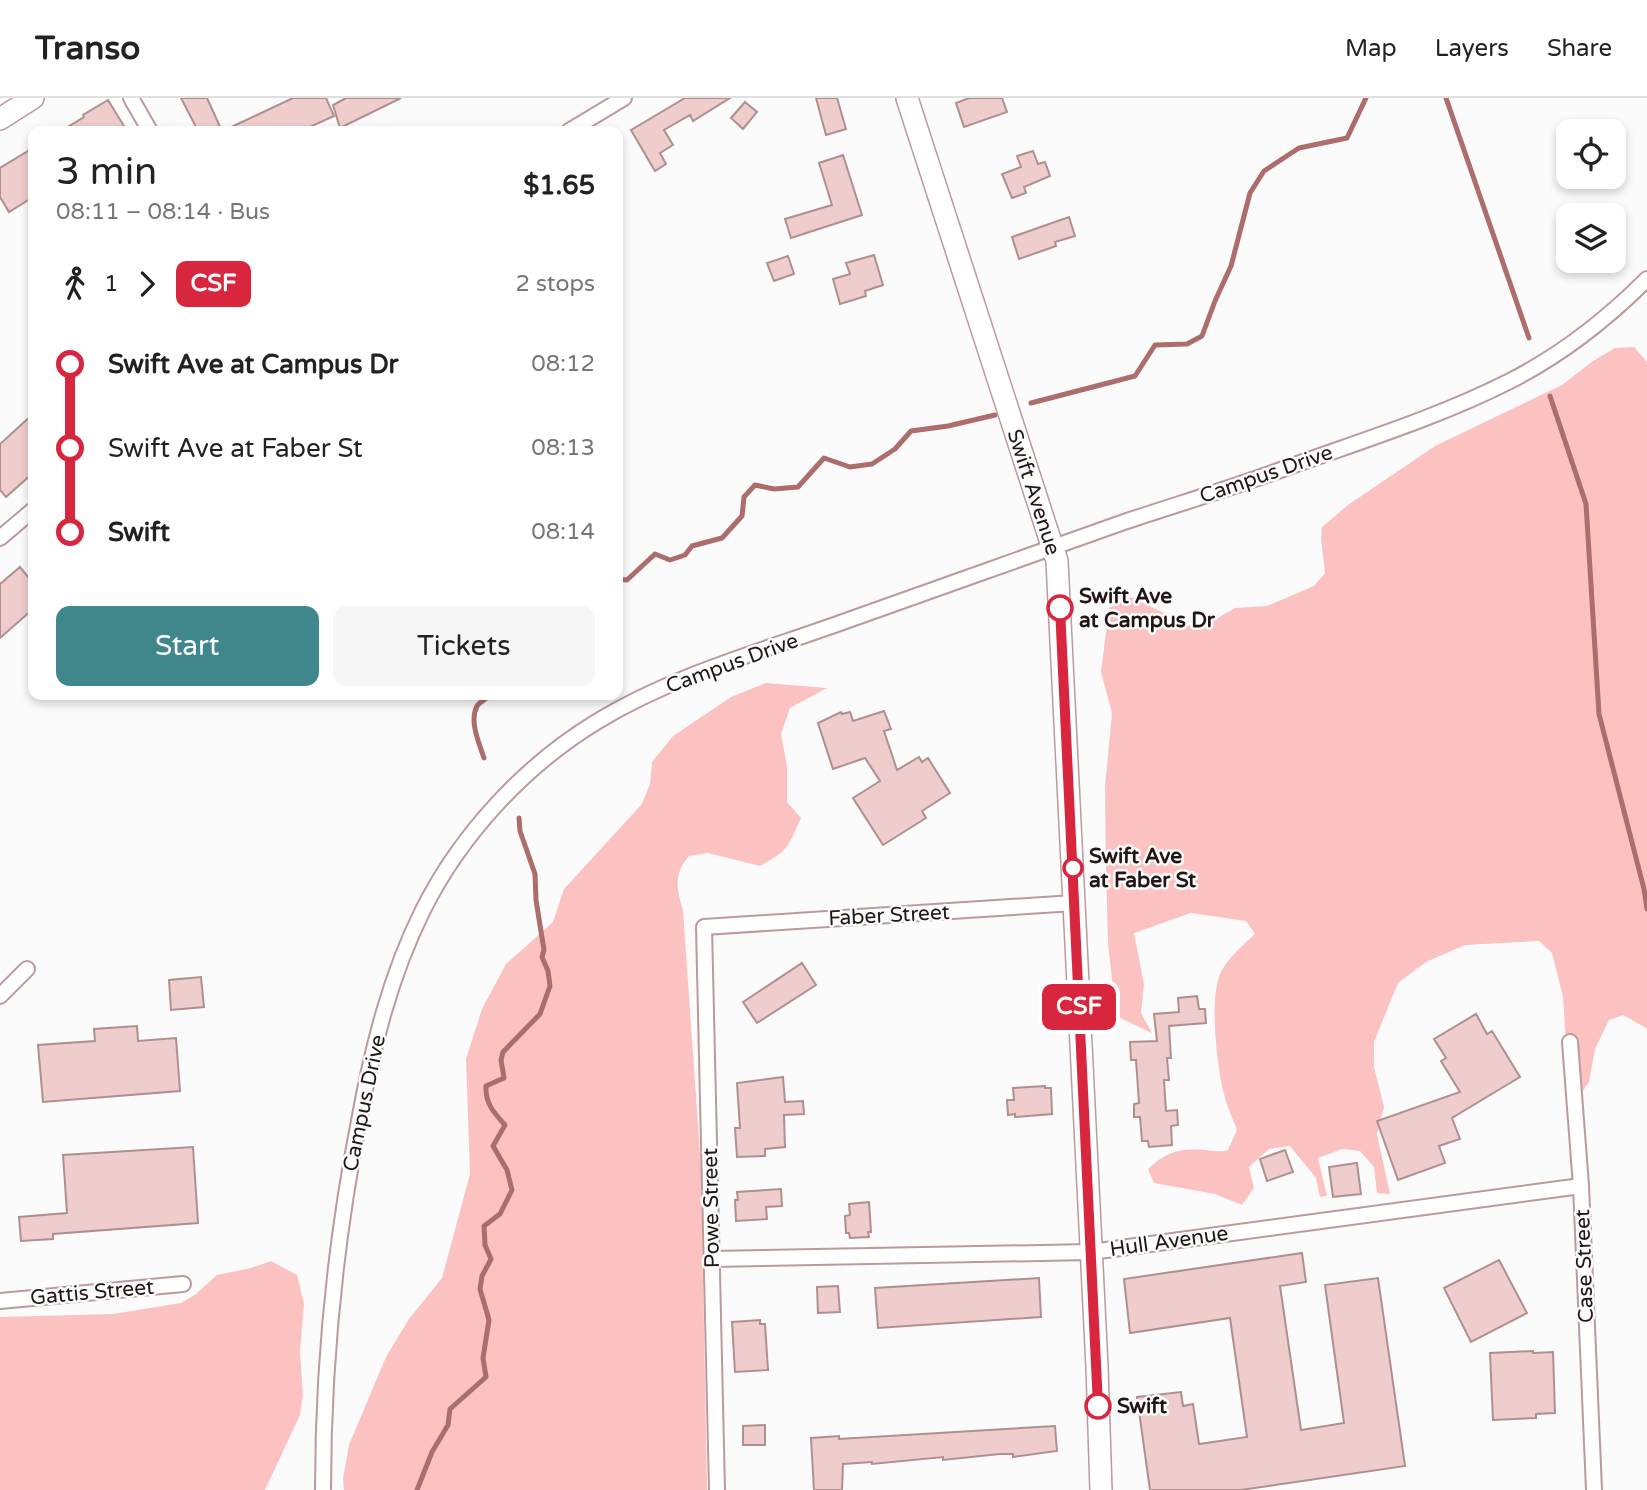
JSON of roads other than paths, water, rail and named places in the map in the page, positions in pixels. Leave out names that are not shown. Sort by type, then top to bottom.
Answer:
[{"type":"street","points":[[0,120],[33,98]]},
{"type":"street","points":[[131,98],[147,126]]},
{"type":"street","points":[[577,126],[624,98]]},
{"type":"street","name":"Swift Avenue","points":[[906,98],[1057,561],[1101,1490]]},
{"type":"street","name":"Campus Drive","points":[[323,1490],[328,1343],[343,1200],[365,1086],[386,1004],[412,932],[451,863],[484,821],[525,777],[547,757],[596,722],[669,685],[1461,404],[1551,358],[1646,284]]},
{"type":"street","points":[[0,538],[28,514]]},
{"type":"street","name":"Faber Street","points":[[704,927],[1074,903]]},
{"type":"street","name":"Powe Street","points":[[704,927],[716,1490]]},
{"type":"street","points":[[0,996],[27,969]]},
{"type":"street","name":"Case Street","points":[[1570,1042],[1581,1186],[1594,1490]]},
{"type":"street","name":"Hull Avenue","points":[[712,1259],[1091,1252],[1581,1186]]},
{"type":"street","name":"Gattis Street","points":[[0,1301],[183,1284]]},
{"type":"waterway","points":[[1031,403],[1135,376],[1155,345],[1187,344],[1202,336],[1231,266],[1250,193],[1264,171],[1299,148],[1347,138],[1366,98]]},
{"type":"waterway","points":[[1446,98],[1529,338]]},
{"type":"waterway","points":[[1550,396],[1586,504],[1599,714],[1647,909]]},
{"type":"waterway","points":[[623,580],[627,580],[655,554],[670,560],[685,555],[692,546],[722,538],[742,516],[744,497],[755,485],[774,489],[798,487],[824,458],[850,467],[872,464],[895,449],[911,431],[995,415]]},
{"type":"waterway","points":[[484,758],[474,718],[477,706],[485,700]]},
{"type":"waterway","points":[[417,1490],[432,1452],[448,1425],[450,1409],[486,1377],[483,1358],[489,1320],[480,1289],[482,1276],[491,1259],[485,1245],[484,1226],[500,1214],[512,1190],[507,1170],[493,1146],[505,1125],[489,1103],[486,1086],[504,1078],[501,1060],[503,1052],[540,1014],[550,986],[542,957],[544,950],[535,874],[520,831],[519,818]]},
{"type":"place","name":"Swift Ave at Campus Dr","points":[[1060,608]]},
{"type":"place","name":"Swift Ave at Faber St","points":[[1073,868]]},
{"type":"place","name":"Swift","points":[[1098,1406]]}]
